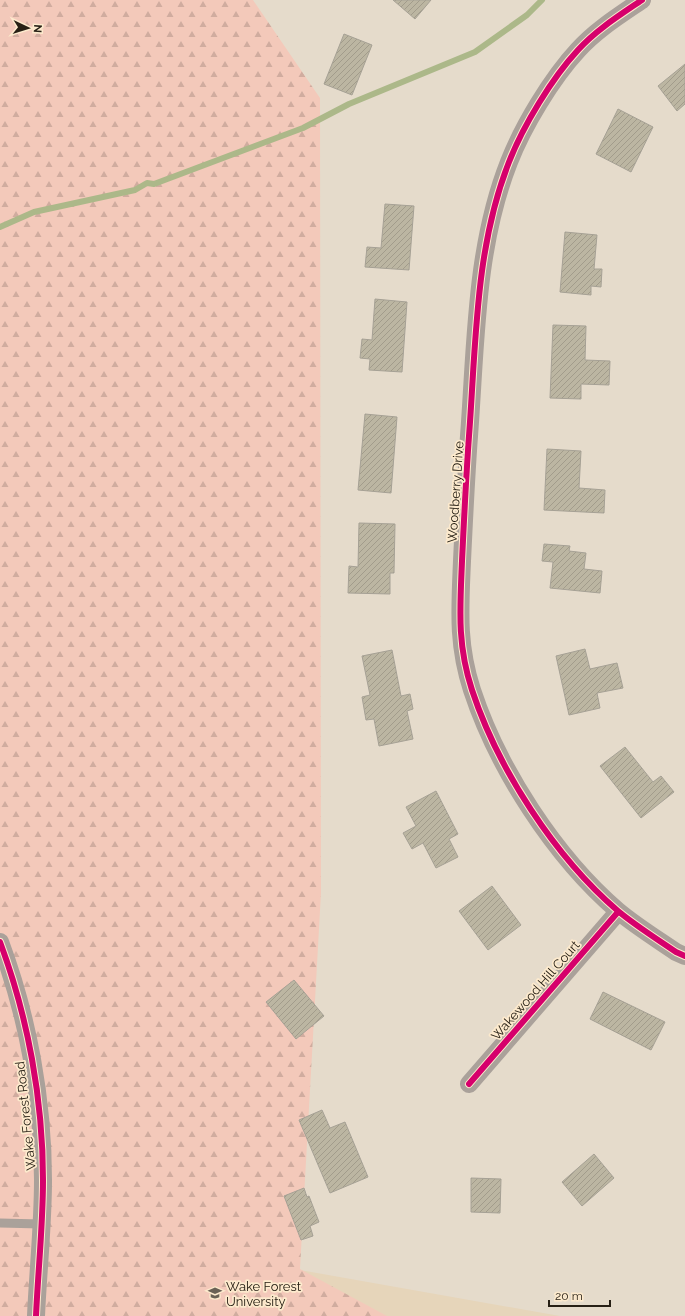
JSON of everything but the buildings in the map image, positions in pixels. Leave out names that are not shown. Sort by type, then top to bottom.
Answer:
[{"type":"street","name":"Woodberry Drive","points":[[642,0],[604,26],[588,40],[578,50],[555,80],[526,127],[510,160],[495,205],[485,250],[480,295],[464,507],[459,627],[462,655],[472,690],[489,733],[519,790],[545,829],[573,866],[618,912],[676,952],[685,956]]},
{"type":"street","name":"Wakewood Hill Court","points":[[469,1084],[618,912]]},
{"type":"street","name":"Wake Forest Road","points":[[0,942],[11,971],[22,1015],[34,1079],[41,1134],[43,1180],[36,1316]]},
{"type":"lane","points":[[0,1223],[40,1224]]},
{"type":"shaded area","name":"Wake Forest University","points":[[0,1246],[300,1270],[560,1316],[0,1316]]},
{"type":"green space","points":[[0,0],[253,0],[320,98],[321,893],[300,1269],[387,1316],[0,1316]]},
{"type":"waterway","points":[[0,227],[34,212],[135,190],[147,183],[154,184],[303,128],[349,104],[475,52],[527,15],[542,0]]},
{"type":"cycle path","points":[[642,0],[608,23],[592,36],[568,61],[558,74],[548,88],[522,133],[509,162],[498,195],[489,228],[479,297],[464,514],[461,626],[467,673],[483,720],[497,750],[531,810],[572,865],[618,911],[676,952],[685,956]]},
{"type":"cycle path","points":[[469,1084],[618,912]]},
{"type":"cycle path","points":[[0,942],[19,1000],[26,1029],[37,1089],[40,1120],[43,1197],[36,1316]]},
{"type":"place","name":"Wake Forest University","points":[[215,1293]]}]
